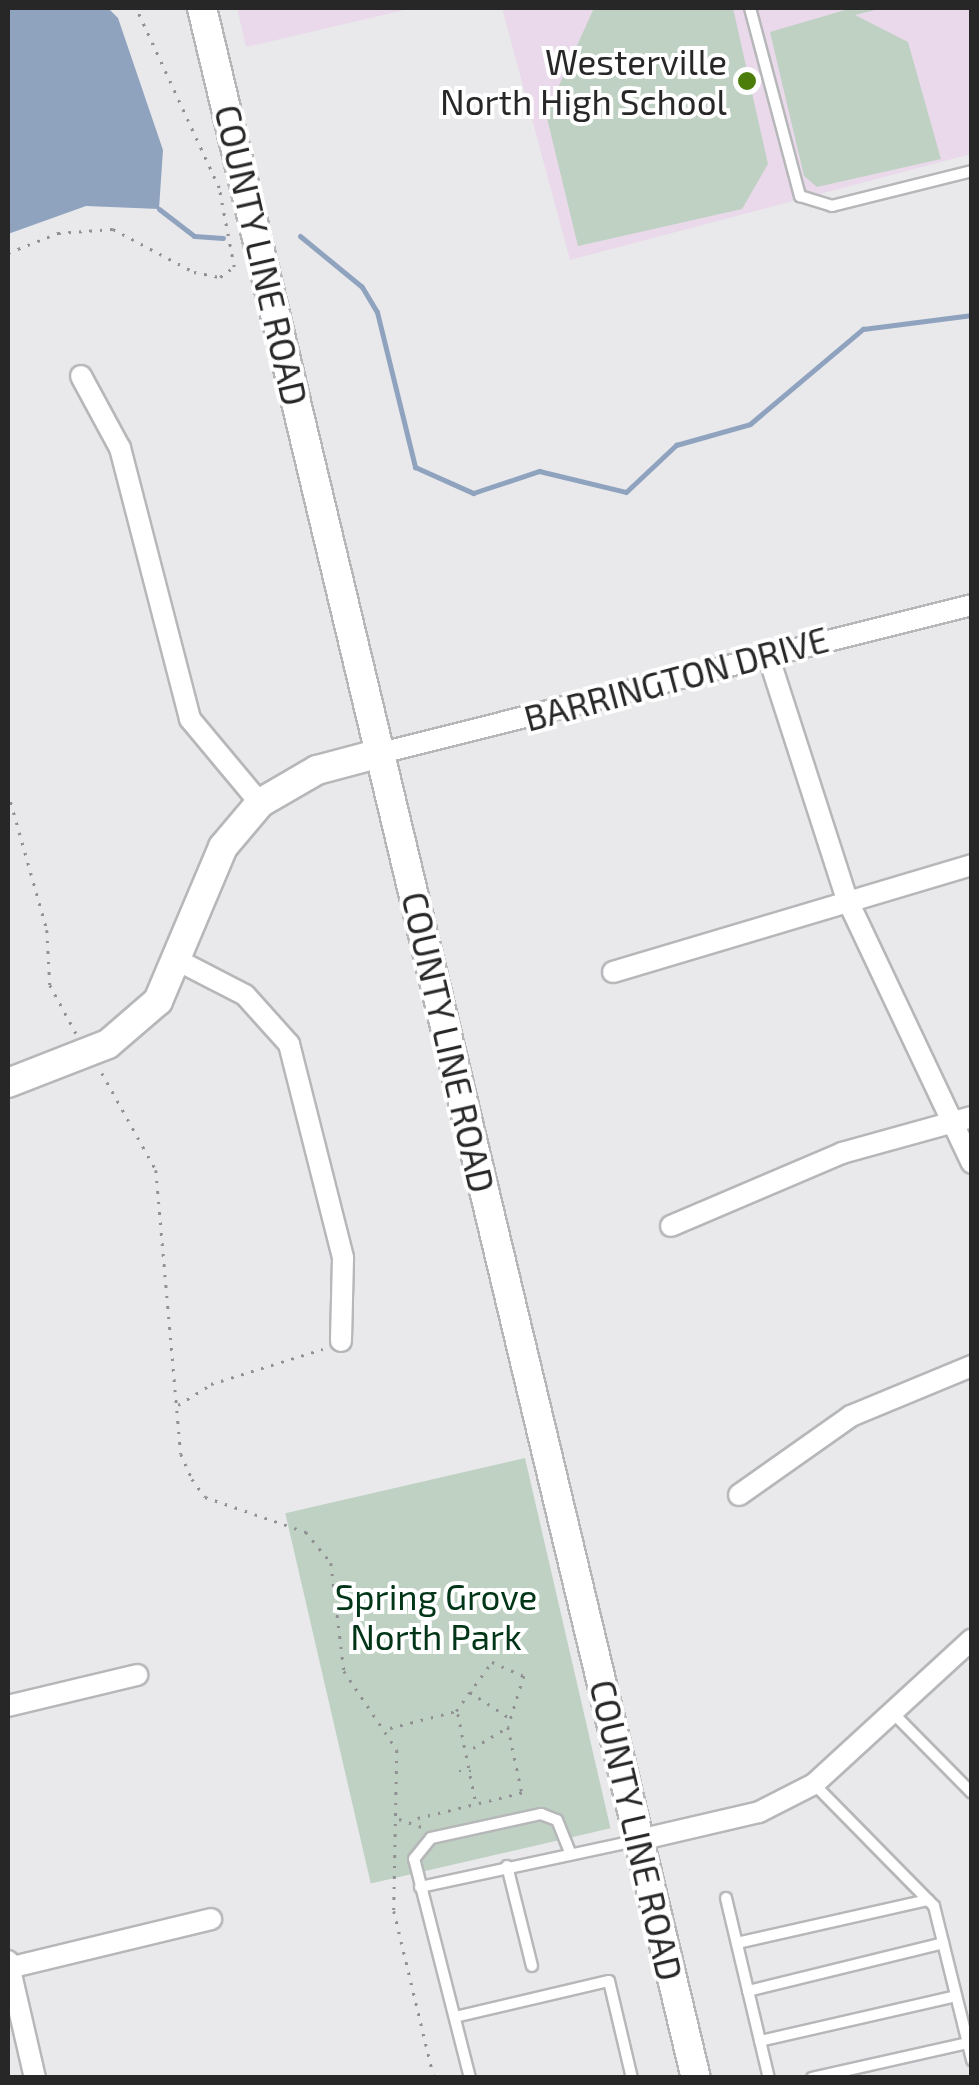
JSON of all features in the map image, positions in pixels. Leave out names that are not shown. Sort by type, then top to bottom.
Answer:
[{"type":"main road","name":"COUNTY LINE ROAD","points":[[202,8],[696,2078]]},
{"type":"main road","points":[[8,1083],[89,1053],[132,1027],[179,962],[223,847],[260,803],[317,770],[381,753]]},
{"type":"street","points":[[81,376],[120,448],[190,719],[260,803]]},
{"type":"street","name":"BARRINGTON DRIVE","points":[[381,753],[972,605]]},
{"type":"street","points":[[768,656],[846,897],[972,1163]]},
{"type":"street","points":[[613,972],[846,897],[972,866]]},
{"type":"street","points":[[179,962],[245,995],[289,1044],[344,1258],[342,1342]]},
{"type":"street","points":[[671,1226],[810,1166],[972,1117]]},
{"type":"street","points":[[739,1494],[852,1416],[972,1366]]},
{"type":"street","points":[[639,1840],[759,1812],[814,1784],[972,1638]]},
{"type":"street","points":[[8,1706],[137,1675]]},
{"type":"street","points":[[36,2078],[8,1965],[211,1920]]},
{"type":"lane","points":[[750,8],[800,196],[832,206],[972,171]]},
{"type":"lane","points":[[893,1713],[972,1793]]},
{"type":"lane","points":[[814,1784],[928,1900],[943,1943],[972,2060]]},
{"type":"lane","points":[[470,2078],[414,1859],[431,1838],[541,1814],[557,1820],[571,1854]]},
{"type":"lane","points":[[420,1888],[639,1840]]},
{"type":"lane","points":[[508,1866],[532,1966]]},
{"type":"lane","points":[[726,1898],[768,2078]]},
{"type":"lane","points":[[736,1943],[928,1900]]},
{"type":"lane","points":[[748,1991],[943,1943]]},
{"type":"lane","points":[[454,2018],[609,1981],[632,2078]]},
{"type":"lane","points":[[760,2041],[956,1996]]},
{"type":"lane","points":[[812,2078],[967,2043]]},
{"type":"path","points":[[8,253],[58,233],[113,229],[194,272],[220,277],[234,267],[219,188],[136,8]]},
{"type":"path","points":[[8,792],[43,914],[50,985],[89,1053],[140,1128],[156,1170],[182,1454],[205,1497],[294,1526],[332,1562],[344,1671],[388,1728],[400,1773],[394,1911],[434,2078]]},
{"type":"path","points":[[177,1406],[211,1384],[342,1342]]},
{"type":"path","points":[[388,1728],[456,1712],[480,1668],[514,1666],[527,1688],[508,1726],[522,1794],[416,1819],[397,1819]]},
{"type":"path","points":[[470,1692],[510,1718]]},
{"type":"path","points":[[456,1712],[472,1749],[476,1804]]},
{"type":"path","points":[[472,1749],[508,1726]]},
{"type":"path","points":[[459,1771],[472,1772]]},
{"type":"path","points":[[416,1819],[431,1838]]},
{"type":"shaded area","name":"Westerville North High School","points":[[237,8],[413,8],[246,47]]},
{"type":"shaded area","name":"Westerville North High School","points":[[502,8],[971,8],[971,154],[570,260]]},
{"type":"green space","points":[[594,8],[733,8],[768,164],[742,209],[578,246],[546,114]]},
{"type":"green space","points":[[852,8],[883,8],[855,15],[908,42],[941,159],[817,187],[804,176],[770,32]]},
{"type":"green space","name":"Spring Grove North Park","points":[[525,1458],[610,1828],[371,1884],[285,1513]]},
{"type":"water","points":[[8,8],[108,8],[118,18],[163,150],[159,209],[86,206],[8,234]]},
{"type":"waterway","points":[[159,209],[194,236],[223,238]]},
{"type":"waterway","points":[[300,236],[362,287],[377,312],[415,467],[473,493],[539,471],[626,492],[676,445],[750,424],[863,329],[972,315]]},
{"type":"place","name":"Westerville North High School","points":[[747,81]]}]
